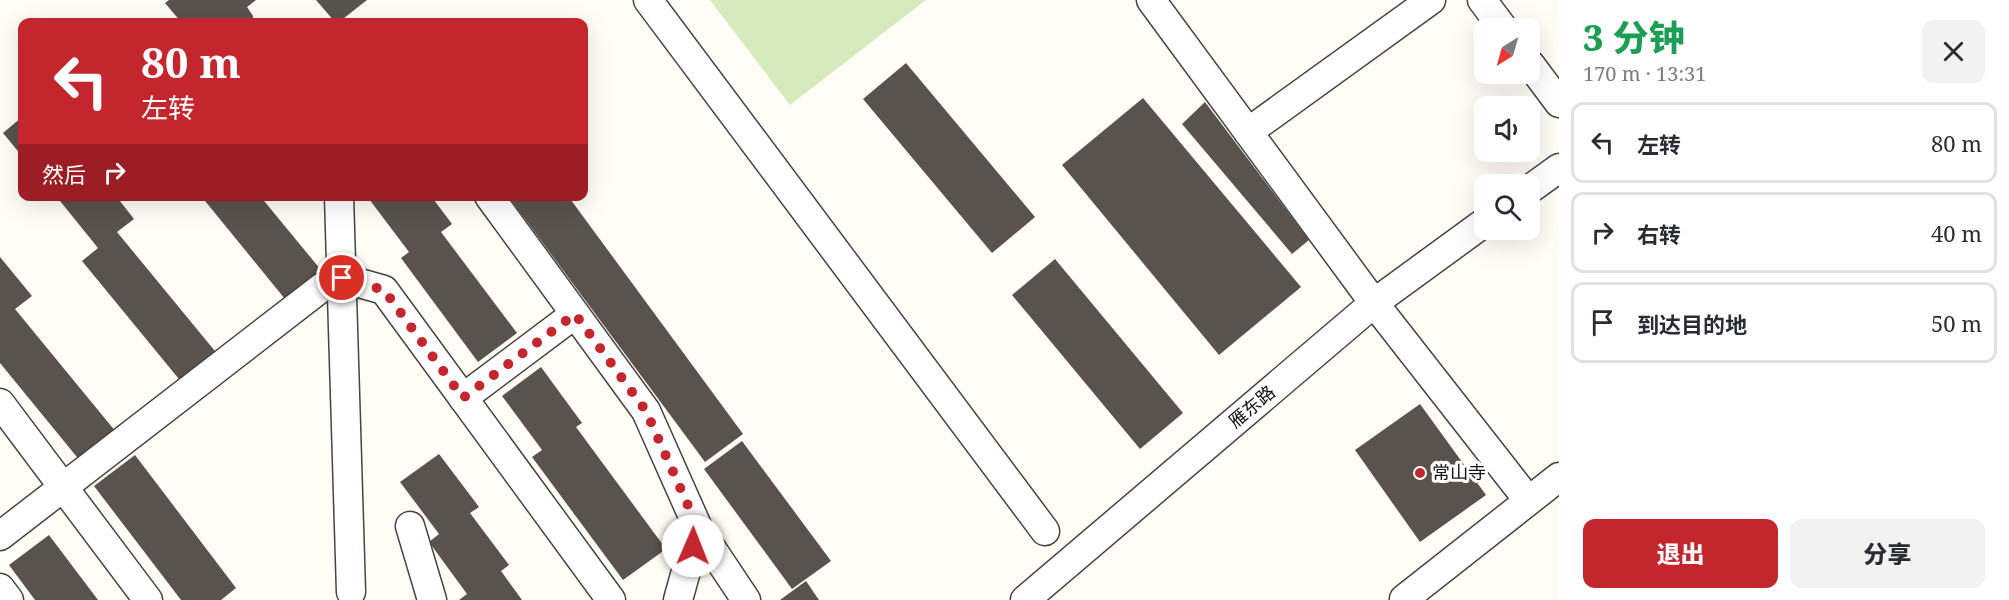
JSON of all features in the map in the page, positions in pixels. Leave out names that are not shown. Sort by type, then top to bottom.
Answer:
[{"type":"street","points":[[648,0],[1045,531]]},
{"type":"street","points":[[1151,0],[1374,303],[1528,500]]},
{"type":"street","points":[[1248,132],[1431,0]]},
{"type":"street","points":[[1482,0],[1496,18]]},
{"type":"street","points":[[1540,77],[1559,103]]},
{"type":"street","points":[[1540,182],[1559,168]]},
{"type":"street","points":[[339,201],[351,592]]},
{"type":"street","points":[[493,201],[646,411],[698,528],[746,600]]},
{"type":"street","name":"雁东路","points":[[1025,600],[1374,303],[1474,230]]},
{"type":"street","points":[[0,536],[321,288],[342,278],[384,290],[611,600]]},
{"type":"street","points":[[463,398],[575,314]]},
{"type":"street","points":[[0,403],[148,600]]},
{"type":"street","points":[[1404,599],[1559,477]]},
{"type":"street","points":[[410,526],[432,600]]},
{"type":"street","points":[[678,600],[698,528]]},
{"type":"street","points":[[0,588],[9,600]]},
{"type":"green space","points":[[710,0],[926,0],[790,105]]},
{"type":"building","points":[[169,0],[256,0],[247,7],[253,18],[178,18],[165,3]]},
{"type":"building","points":[[316,0],[367,0],[344,18],[332,18]]},
{"type":"building","points":[[906,63],[1035,217],[992,253],[863,99]]},
{"type":"building","points":[[1143,98],[1301,287],[1219,355],[1062,165]]},
{"type":"building","points":[[1205,102],[1309,240],[1292,254],[1182,124]]},
{"type":"building","points":[[18,120],[18,151],[3,133]]},
{"type":"building","points":[[60,201],[120,201],[134,219],[117,232],[219,356],[183,384],[82,261],[98,248]]},
{"type":"building","points":[[205,201],[264,201],[321,270],[285,299]]},
{"type":"building","points":[[371,201],[435,201],[452,224],[441,232],[517,333],[478,362],[401,258],[409,252]]},
{"type":"building","points":[[512,201],[572,201],[743,434],[705,462]]},
{"type":"building","points":[[0,257],[32,296],[15,309],[116,432],[81,462],[0,363]]},
{"type":"building","points":[[1055,259],[1183,413],[1140,449],[1012,295]]},
{"type":"building","points":[[541,367],[582,423],[576,427],[666,549],[623,580],[532,457],[542,450],[502,396]]},
{"type":"building","name":"常山寺","points":[[1420,404],[1486,495],[1420,542],[1355,450]]},
{"type":"building","points":[[742,441],[831,561],[792,589],[704,469]]},
{"type":"building","points":[[439,454],[479,507],[470,513],[509,565],[501,571],[522,600],[459,600],[467,594],[429,542],[439,534],[400,482]]},
{"type":"building","points":[[135,455],[236,588],[221,600],[181,600],[94,486]]},
{"type":"building","points":[[49,535],[98,600],[35,600],[9,565]]},
{"type":"building","points":[[806,581],[819,600],[780,600]]},
{"type":"place","name":"常山寺","points":[[1420,473]]},
{"type":"route","points":[[342,278],[384,290],[463,398],[575,314],[646,411],[698,528],[693,546]]}]
